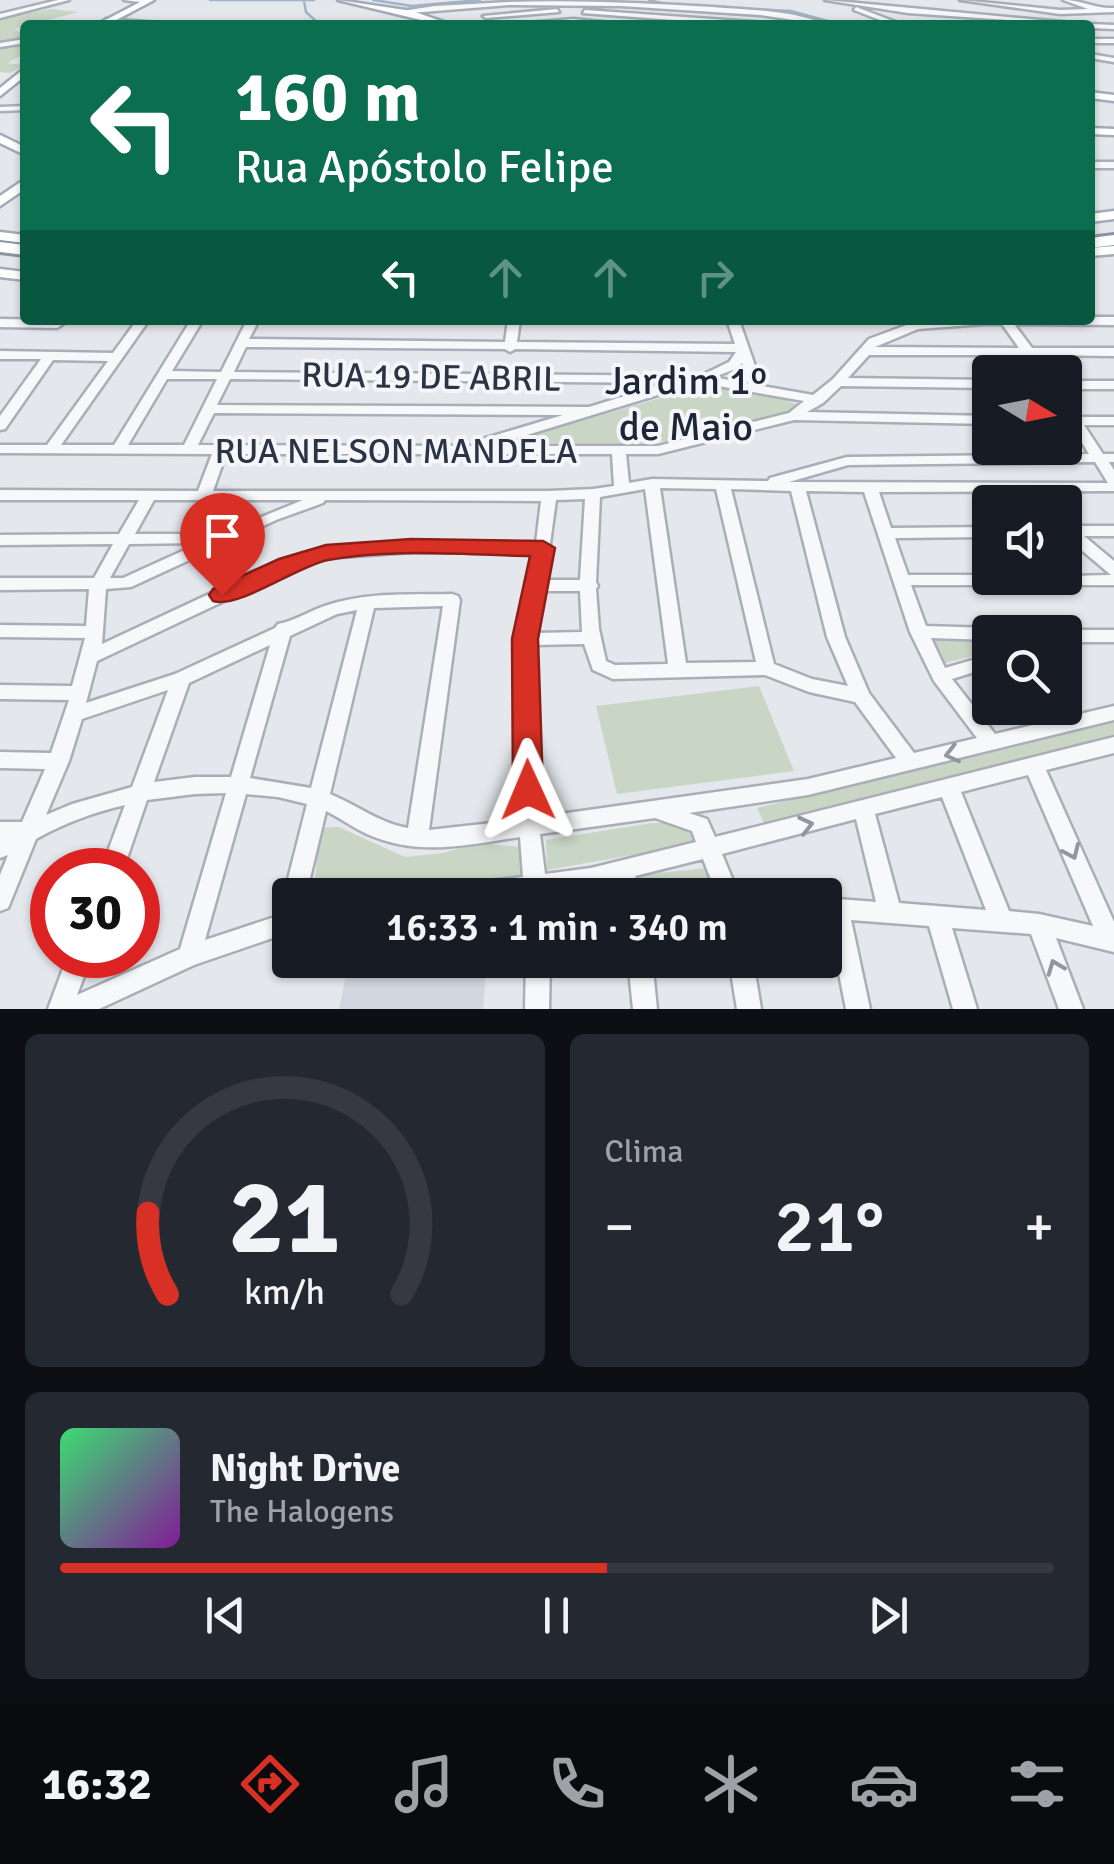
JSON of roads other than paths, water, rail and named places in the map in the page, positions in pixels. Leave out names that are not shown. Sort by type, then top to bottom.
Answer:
[{"type":"main road","points":[[342,0],[416,12],[436,20]]},
{"type":"main road","points":[[109,20],[148,1]]},
{"type":"main road","points":[[0,94],[20,76]]},
{"type":"street","points":[[0,16],[66,0]]},
{"type":"street","points":[[128,0],[148,1]]},
{"type":"street","points":[[828,0],[887,20]]},
{"type":"street","points":[[915,0],[956,14]]},
{"type":"street","points":[[963,0],[1060,12],[1114,10]]},
{"type":"street","points":[[1020,0],[1060,12]]},
{"type":"street","points":[[1066,0],[1102,11]]},
{"type":"street","points":[[416,12],[450,6],[578,1],[721,6],[802,20]]},
{"type":"street","points":[[482,4],[486,16],[495,20]]},
{"type":"street","points":[[447,20],[450,6]]},
{"type":"street","points":[[855,6],[1015,20]]},
{"type":"street","points":[[486,16],[592,12],[699,20]]},
{"type":"street","points":[[52,449],[139,325]]},
{"type":"street","points":[[117,451],[194,325]]},
{"type":"street","points":[[188,451],[251,325]]},
{"type":"street","points":[[510,348],[513,325]]},
{"type":"street","points":[[734,325],[756,387]]},
{"type":"street","name":"RUA NELSON MANDELA","points":[[0,449],[619,451],[680,446],[794,416],[838,382],[873,342],[916,326],[934,325]]},
{"type":"street","points":[[1009,325],[1031,355]]},
{"type":"street","points":[[242,343],[741,350]]},
{"type":"street","points":[[463,450],[728,369],[738,361],[741,350]]},
{"type":"street","points":[[865,350],[1114,352]]},
{"type":"street","points":[[0,355],[115,357]]},
{"type":"street","points":[[0,426],[50,355]]},
{"type":"street","name":"RUA 19 DE ABRIL","points":[[163,375],[693,380],[756,387],[818,400]]},
{"type":"street","points":[[838,382],[972,384]]},
{"type":"street","points":[[1082,385],[1114,384]]},
{"type":"street","points":[[208,409],[595,410]]},
{"type":"street","points":[[794,416],[972,420]]},
{"type":"street","points":[[1082,421],[1114,421]]},
{"type":"street","points":[[1081,485],[1114,484],[1106,458],[1082,433]]},
{"type":"street","points":[[204,494],[220,450]]},
{"type":"street","points":[[619,451],[622,490]]},
{"type":"street","points":[[762,484],[828,465],[862,460],[1106,458]]},
{"type":"street","points":[[652,483],[678,670]]},
{"type":"street","points":[[0,494],[549,496],[593,494],[652,483],[972,487]]},
{"type":"street","points":[[722,484],[766,668]]},
{"type":"street","points":[[797,486],[836,637],[860,696],[911,764]]},
{"type":"street","points":[[870,488],[919,632],[940,676],[992,744]]},
{"type":"street","points":[[0,584],[98,585],[143,578],[224,538],[336,494]]},
{"type":"street","points":[[593,494],[587,549],[592,638],[599,665],[613,672],[766,668],[809,685],[860,696]]},
{"type":"street","points":[[0,901],[26,831],[59,761],[95,632],[98,585],[149,495]]},
{"type":"street","points":[[539,878],[529,827],[525,639],[549,496]]},
{"type":"street","points":[[1082,530],[1114,531]]},
{"type":"street","points":[[886,533],[972,532]]},
{"type":"street","points":[[0,540],[224,538]]},
{"type":"street","points":[[1082,543],[1114,570]]},
{"type":"street","points":[[89,657],[288,564],[326,553],[396,547],[543,548]]},
{"type":"street","points":[[904,580],[1114,580]]},
{"type":"street","points":[[534,585],[590,586]]},
{"type":"street","points":[[73,715],[181,678],[333,609],[367,602],[452,600],[417,839]]},
{"type":"street","points":[[298,878],[367,602]]},
{"type":"street","points":[[189,956],[284,628]]},
{"type":"street","points":[[0,631],[95,632]]},
{"type":"street","points":[[919,632],[972,633]]},
{"type":"street","points":[[1082,637],[1114,636]]},
{"type":"street","points":[[525,639],[592,638]]},
{"type":"street","points":[[940,676],[972,666]]},
{"type":"street","points":[[120,848],[181,678]]},
{"type":"street","points":[[0,692],[78,693]]},
{"type":"street","points":[[0,848],[26,831],[66,814],[196,784],[238,784],[319,798],[374,828],[438,840],[808,787],[1114,713]]},
{"type":"street","points":[[595,878],[1114,745]]},
{"type":"street","points":[[0,760],[59,761]]},
{"type":"street","points":[[1033,764],[1112,941]]},
{"type":"street","points":[[949,788],[1002,921]]},
{"type":"street","points":[[700,825],[705,808],[715,799]]},
{"type":"street","points":[[642,810],[673,814],[700,825],[722,878]]},
{"type":"street","points":[[864,811],[890,912]]},
{"type":"street","points":[[0,832],[26,831]]},
{"type":"street","points":[[622,871],[625,878]]},
{"type":"street","points":[[842,909],[1040,924],[1112,941]]},
{"type":"street","points":[[937,916],[965,1009]]},
{"type":"street","points":[[1040,924],[1071,1009]]},
{"type":"street","points":[[73,1009],[189,956],[272,925]]},
{"type":"street","points":[[842,949],[858,1009]]},
{"type":"street","points":[[60,1009],[71,978]]},
{"type":"street","points":[[537,1009],[538,978]]},
{"type":"street","points":[[642,978],[645,1009]]},
{"type":"street","points":[[744,978],[749,1009]]},
{"type":"waterway","points":[[210,0],[314,0]]},
{"type":"waterway","points":[[373,0],[412,6],[480,0]]},
{"type":"waterway","points":[[649,0],[670,5],[791,11],[824,20]]},
{"type":"waterway","points":[[304,1],[306,12],[315,20]]},
{"type":"waterway","points":[[15,14],[39,8]]},
{"type":"waterway","points":[[1095,60],[1114,63]]},
{"type":"district","name":"Jardim 1º de Maio","points":[[686,404]]}]
